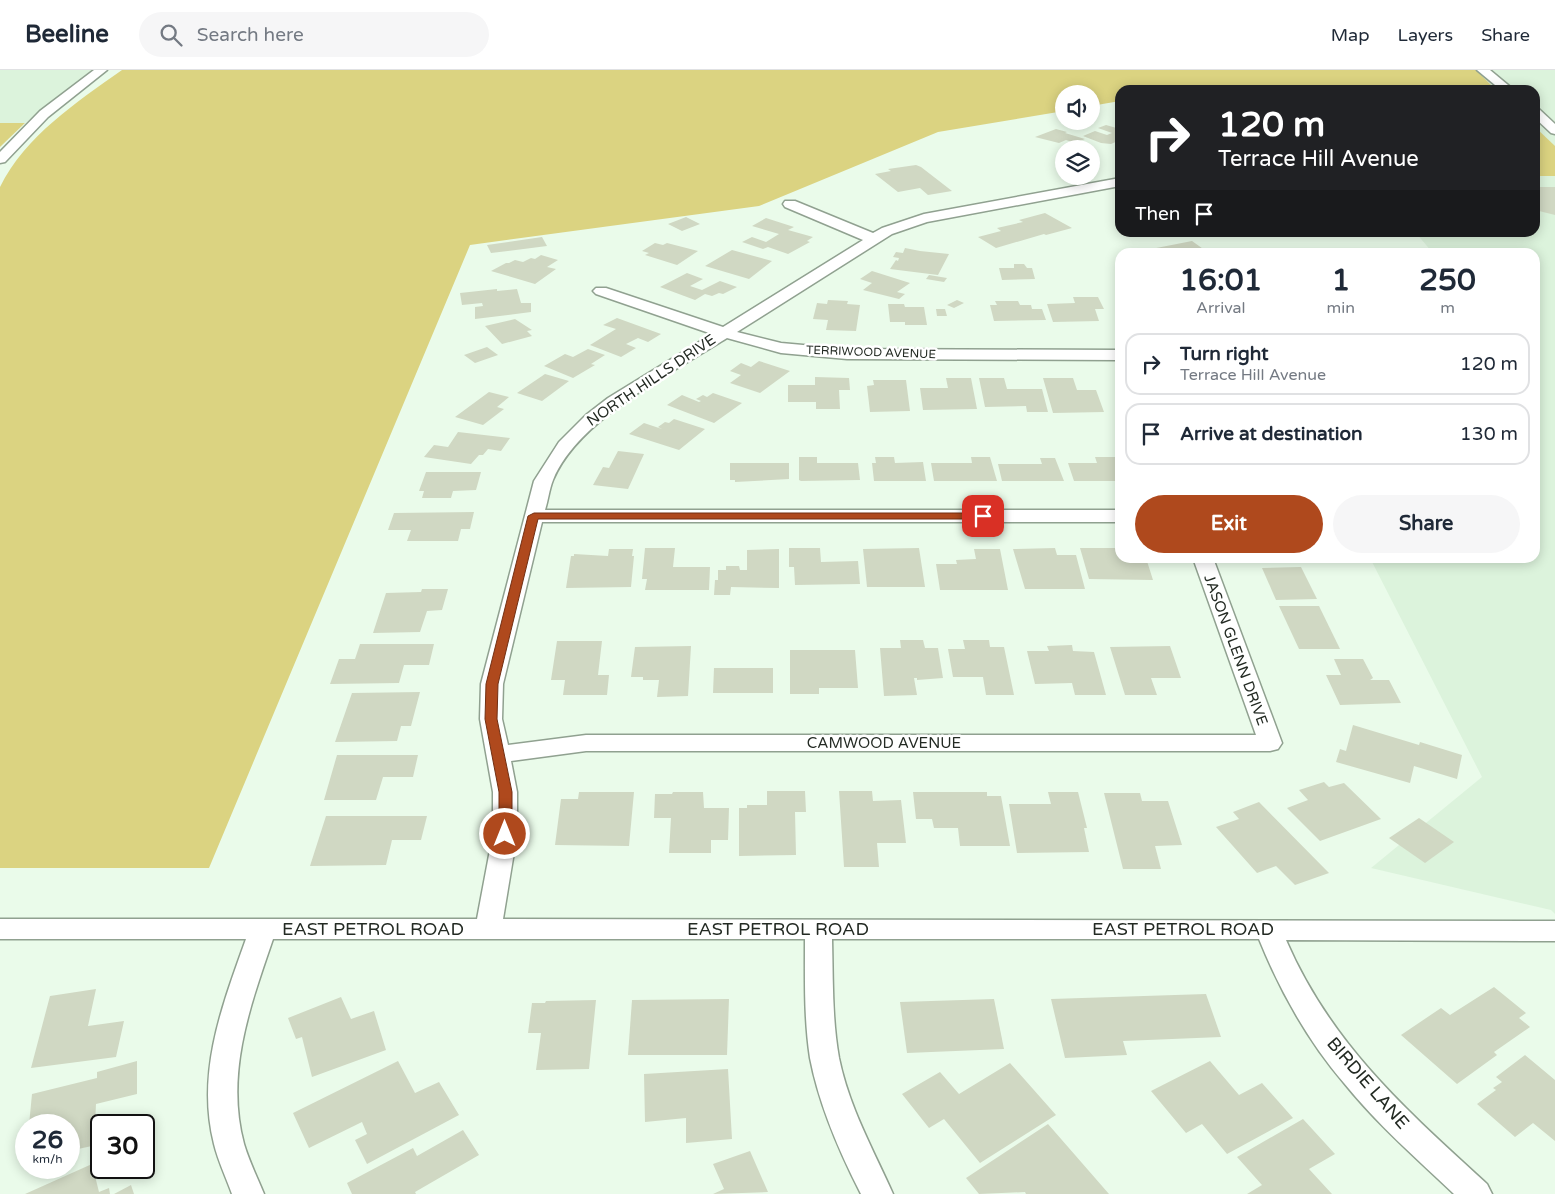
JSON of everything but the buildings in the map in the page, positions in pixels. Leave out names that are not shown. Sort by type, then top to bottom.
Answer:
[{"type":"street","points":[[0,159],[44,114],[101,70]]},
{"type":"street","points":[[1483,70],[1502,85]]},
{"type":"street","points":[[1540,116],[1555,130]]},
{"type":"street","name":"NORTH HILLS DRIVE","points":[[488,929],[505,834],[505,792],[491,719],[492,684],[543,481],[555,458],[572,436],[593,416],[614,402],[872,238],[924,218],[1115,183]]},
{"type":"street","points":[[790,204],[872,238]]},
{"type":"street","name":"TERRIWOOD AVENUE","points":[[600,291],[722,333],[781,348],[847,354],[1115,355]]},
{"type":"street","points":[[534,516],[1115,516]]},
{"type":"street","name":"JASON GLENN DRIVE","points":[[1205,563],[1270,743]]},
{"type":"street","name":"CAMWOOD AVENUE","points":[[498,755],[545,746],[586,743],[1270,743]]},
{"type":"street","name":"EAST PETROL ROAD","points":[[0,929],[1555,930]]},
{"type":"street","points":[[248,1194],[229,1143],[222,1100],[224,1057],[233,1014],[263,929]]},
{"type":"street","points":[[818,929],[820,1009],[825,1058],[838,1108],[858,1159],[877,1194]]},
{"type":"street","name":"BIRDIE LANE","points":[[1268,929],[1280,960],[1304,1004],[1339,1056],[1386,1109],[1476,1194]]},
{"type":"shaded area","points":[[0,70],[92,70],[25,123],[0,123]]},
{"type":"shaded area","points":[[122,70],[1476,70],[1491,85],[1115,85],[1115,102],[1100,104],[1100,85],[1055,85],[1055,112],[938,132],[759,206],[470,245],[209,868],[0,868],[0,187],[23,152],[70,108]]},
{"type":"shaded area","points":[[1285,70],[1555,70],[1555,914],[1551,910],[1371,868],[1482,777],[1373,563],[1540,563],[1540,248],[1429,248],[1419,237],[1540,237],[1540,85],[1297,85]]},
{"type":"shaded area","points":[[0,123],[25,123],[0,147]]},
{"type":"shaded area","points":[[1540,132],[1555,146],[1555,176],[1540,176]]},
{"type":"route","points":[[505,834],[505,792],[491,719],[492,684],[534,516],[983,516]]}]
